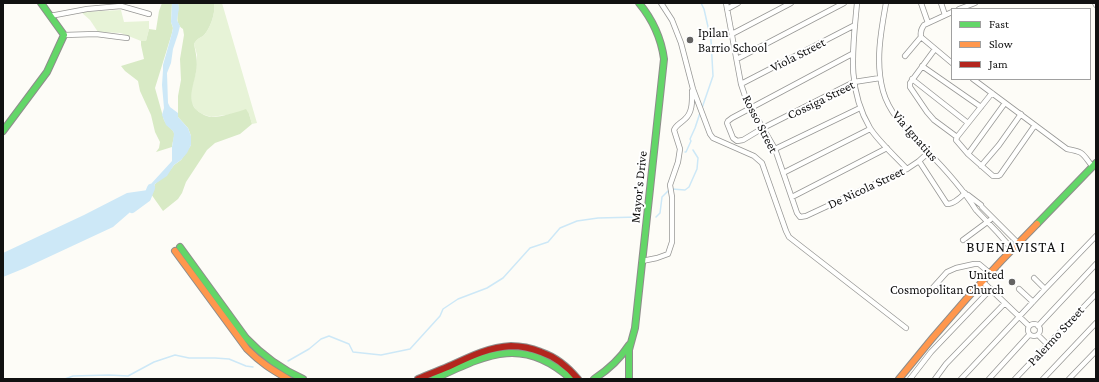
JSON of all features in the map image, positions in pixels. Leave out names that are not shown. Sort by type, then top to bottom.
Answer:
[{"type":"street","points":[[41,3],[64,35]]},
{"type":"street","name":"Mayor's Drive","points":[[629,379],[629,355],[635,328],[664,59],[662,43],[657,29],[649,14],[639,3]]},
{"type":"street","points":[[661,3],[672,20],[681,43],[692,89],[713,138],[754,156],[762,163],[789,237],[906,328]]},
{"type":"street","name":"Rosso Street","points":[[726,3],[741,84],[746,99],[775,149],[797,213],[800,217]]},
{"type":"street","points":[[727,9],[738,3]]},
{"type":"street","points":[[732,34],[791,3]]},
{"type":"street","points":[[737,59],[844,3]]},
{"type":"street","points":[[857,3],[852,54],[856,96],[870,129],[907,169]]},
{"type":"street","name":"Via Ignatius","points":[[883,3],[880,78],[883,91],[893,112],[898,120],[929,152],[965,193],[981,206],[1018,243]]},
{"type":"street","name":"Via Ignatius","points":[[882,24],[886,3]]},
{"type":"street","points":[[921,3],[928,22]]},
{"type":"street","points":[[941,3],[945,15]]},
{"type":"street","points":[[961,6],[974,3]]},
{"type":"street","points":[[50,16],[87,9],[121,6],[149,14]]},
{"type":"street","points":[[951,12],[928,22],[920,32],[921,37],[951,62]]},
{"type":"street","name":"Viola Street","points":[[741,84],[855,26]]},
{"type":"street","points":[[64,35],[96,34],[126,38]]},
{"type":"street","points":[[3,131],[47,72],[64,35]]},
{"type":"street","points":[[905,56],[921,37]]},
{"type":"street","points":[[934,49],[912,79],[910,87],[934,120],[957,137]]},
{"type":"street","points":[[750,108],[852,54]]},
{"type":"street","points":[[922,66],[981,107]]},
{"type":"street","name":"Cossiga Street","points":[[750,108],[728,121],[728,127],[733,138],[737,141],[740,141],[854,82],[880,78]]},
{"type":"street","points":[[912,79],[968,123]]},
{"type":"street","points":[[899,379],[928,343],[1018,243],[1094,164],[1079,151],[1067,149],[974,80]]},
{"type":"street","points":[[642,261],[668,254],[672,245],[672,197],[670,186],[678,162],[680,149],[674,130],[675,127],[690,113],[692,89]]},
{"type":"street","points":[[992,93],[957,137],[956,142],[993,176],[995,177],[1000,175],[1035,125]]},
{"type":"street","points":[[968,154],[1005,103]]},
{"type":"street","points":[[775,149],[860,108]]},
{"type":"street","points":[[981,166],[999,146],[1020,114]]},
{"type":"street","points":[[783,173],[870,129]]},
{"type":"street","points":[[792,197],[887,148]]},
{"type":"street","name":"De Nicola Street","points":[[800,217],[806,216],[907,169],[929,152]]},
{"type":"street","points":[[919,161],[947,204],[951,204],[965,193]]},
{"type":"street","name":"Via Ignatius","points":[[965,193],[976,211],[998,232],[1012,250]]},
{"type":"street","points":[[963,240],[988,222],[992,217]]},
{"type":"street","points":[[998,232],[1003,227]]},
{"type":"street","points":[[961,379],[1096,236]]},
{"type":"street","points":[[288,379],[259,361],[247,349],[177,249],[254,347],[276,366],[303,379]]},
{"type":"street","points":[[929,292],[947,272],[956,268],[979,264],[991,274]]},
{"type":"street","points":[[1038,326],[1096,264]]},
{"type":"street","points":[[1034,278],[1045,289]]},
{"type":"street","points":[[983,282],[1029,326]]},
{"type":"street","points":[[910,379],[931,352],[991,289]]},
{"type":"street","points":[[1019,289],[1033,302]]},
{"type":"street","name":"Palermo Street","points":[[1015,379],[1096,294]]},
{"type":"street","points":[[935,379],[946,364],[1005,303]]},
{"type":"street","points":[[1043,379],[1096,323]]},
{"type":"street","points":[[1029,326],[1034,324],[1038,326]]},
{"type":"street","points":[[1029,326],[1027,331],[1029,335]]},
{"type":"street","points":[[1038,326],[1040,331],[1038,335]]},
{"type":"street","points":[[1029,335],[1035,337],[1038,335]]},
{"type":"street","points":[[989,379],[1029,335]]},
{"type":"street","points":[[1038,335],[1048,345]]},
{"type":"street","points":[[594,379],[614,365],[631,342]]},
{"type":"street","points":[[418,379],[483,351],[498,347],[515,346],[534,349],[556,359],[569,369],[578,379]]},
{"type":"street","points":[[1069,379],[1096,351]]},
{"type":"street","points":[[434,379],[486,357],[509,353],[539,358],[555,366],[571,379]]},
{"type":"green space","points":[[162,3],[172,3],[171,22],[173,28],[155,88],[164,120],[173,130],[174,134],[172,147],[156,152],[159,148],[160,142],[155,132],[151,115],[140,91],[138,81],[121,66],[144,59],[141,41],[146,41],[149,29],[156,30]]},
{"type":"green space","points":[[178,3],[214,3],[214,11],[210,25],[206,33],[194,44],[197,65],[191,98],[195,108],[200,113],[210,117],[223,116],[246,109],[252,124],[240,134],[215,143],[207,150],[186,182],[178,199],[163,211],[151,194],[155,184],[181,160],[191,145],[191,136],[188,128],[178,117],[178,96],[181,80],[180,59],[184,35],[183,29],[178,23]]},
{"type":"green space","points":[[214,3],[222,3],[257,123],[252,124],[249,114],[211,117],[196,110],[191,102],[191,90],[196,72],[197,55],[194,44],[206,33],[210,25],[214,11]]},
{"type":"green space","points":[[121,10],[124,22],[149,21],[146,41],[141,41],[121,33],[98,32],[90,20],[81,12]]},
{"type":"water","points":[[172,3],[178,3],[179,8],[177,20],[180,26],[167,73],[168,103],[170,107],[178,113],[178,117],[188,128],[191,136],[191,145],[187,153],[174,165],[167,176],[155,184],[151,194],[113,227],[3,277],[3,253],[127,193],[148,190],[150,185],[172,161],[174,134],[173,131],[166,125],[162,115],[164,108],[162,85],[163,65],[173,28],[171,22]]},
{"type":"waterway","points":[[701,3],[704,9],[711,40],[713,76],[702,108]]},
{"type":"waterway","points":[[685,152],[691,141],[690,139],[700,113]]},
{"type":"waterway","points":[[672,189],[685,190],[689,187],[697,169],[698,158],[693,150]]},
{"type":"waterway","points":[[132,209],[147,198],[151,188]]},
{"type":"waterway","points":[[656,217],[660,213],[662,197],[669,190]]},
{"type":"waterway","points":[[288,361],[309,349],[321,339],[329,336],[349,344],[353,352],[381,355],[410,349],[440,316],[443,309],[458,299],[487,288],[503,278],[530,248],[548,242],[560,228],[577,221],[598,218],[638,217]]},
{"type":"waterway","points":[[65,379],[73,376],[128,376],[154,362],[175,355],[189,358],[229,359],[246,366],[253,367]]},
{"type":"traffic: fast","points":[[3,131],[47,72],[64,35],[41,3]]},
{"type":"traffic: fast","points":[[629,379],[629,350],[635,328],[664,59],[661,43],[656,29],[639,3]]},
{"type":"traffic: fast","points":[[1037,224],[1096,163]]},
{"type":"traffic: fast","points":[[180,247],[246,338],[273,362],[303,379]]},
{"type":"traffic: fast","points":[[594,379],[613,364],[629,345]]},
{"type":"traffic: fast","points":[[434,379],[487,357],[520,353],[536,357],[553,365],[571,379]]},
{"type":"traffic: slow","points":[[899,379],[966,300],[1037,224]]},
{"type":"traffic: slow","points":[[175,251],[247,349],[266,366],[288,379]]},
{"type":"traffic: jam","points":[[418,379],[481,352],[511,346],[530,348],[552,357],[570,370],[578,379]]},
{"type":"place","name":"Ipilan Barrio School","points":[[690,40]]},
{"type":"place","name":"United Cosmopolitan Church","points":[[1012,282]]},
{"type":"district","name":"BUENAVISTA I","points":[[1016,247]]}]
